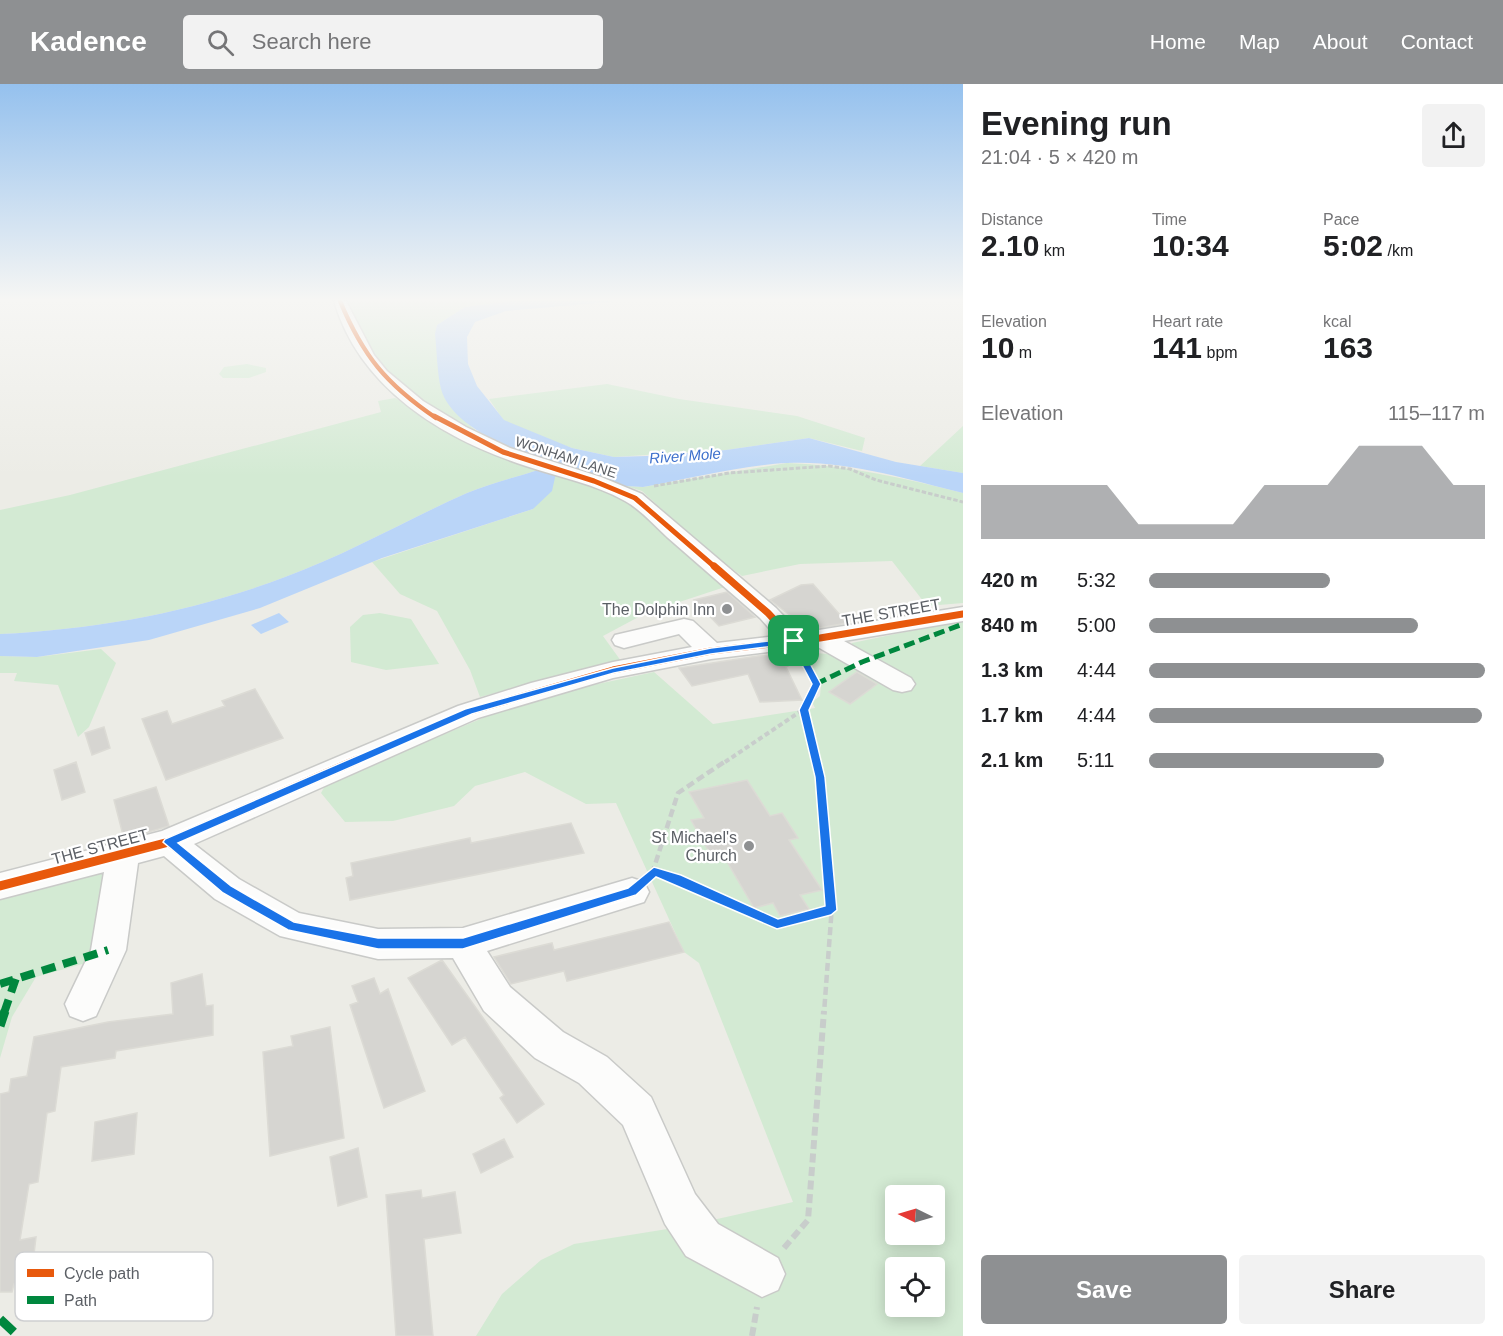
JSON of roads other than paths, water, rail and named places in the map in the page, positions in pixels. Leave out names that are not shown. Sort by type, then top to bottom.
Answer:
[{"type":"street","name":"WONHAM LANE","points":[[369,359],[397,391],[411,402],[457,428],[521,458],[614,486],[635,498],[768,614],[807,640],[902,684]]},
{"type":"street","name":"THE STREET","points":[[0,886],[169,842],[468,712],[603,673],[711,651],[807,640],[963,614]]},
{"type":"street","points":[[624,640],[684,626],[711,651]]},
{"type":"street","points":[[169,842],[227,889],[292,926],[378,944],[463,943],[643,882]]},
{"type":"street","points":[[83,1004],[108,950],[123,855]]},
{"type":"street","points":[[463,943],[497,999],[549,1045],[593,1070],[637,1111],[680,1209],[702,1240],[762,1274]]},
{"type":"water","name":"River Mole","points":[[437,359],[468,359],[477,386],[504,420],[572,448],[614,457],[646,456],[726,450],[809,438],[896,462],[963,473],[963,493],[854,467],[809,463],[752,466],[643,487],[626,486],[550,464],[493,440],[469,425],[451,408],[441,389]]},
{"type":"water","points":[[541,469],[556,473],[552,491],[533,509],[382,558],[260,608],[149,640],[37,657],[0,656],[0,634],[109,623],[215,600],[308,568],[467,493]]},
{"type":"water","points":[[279,613],[289,622],[261,634],[251,625]]},
{"type":"place","name":"The Dolphin Inn","points":[[727,609]]},
{"type":"place","name":"St Michael's Church","points":[[749,846]]}]
